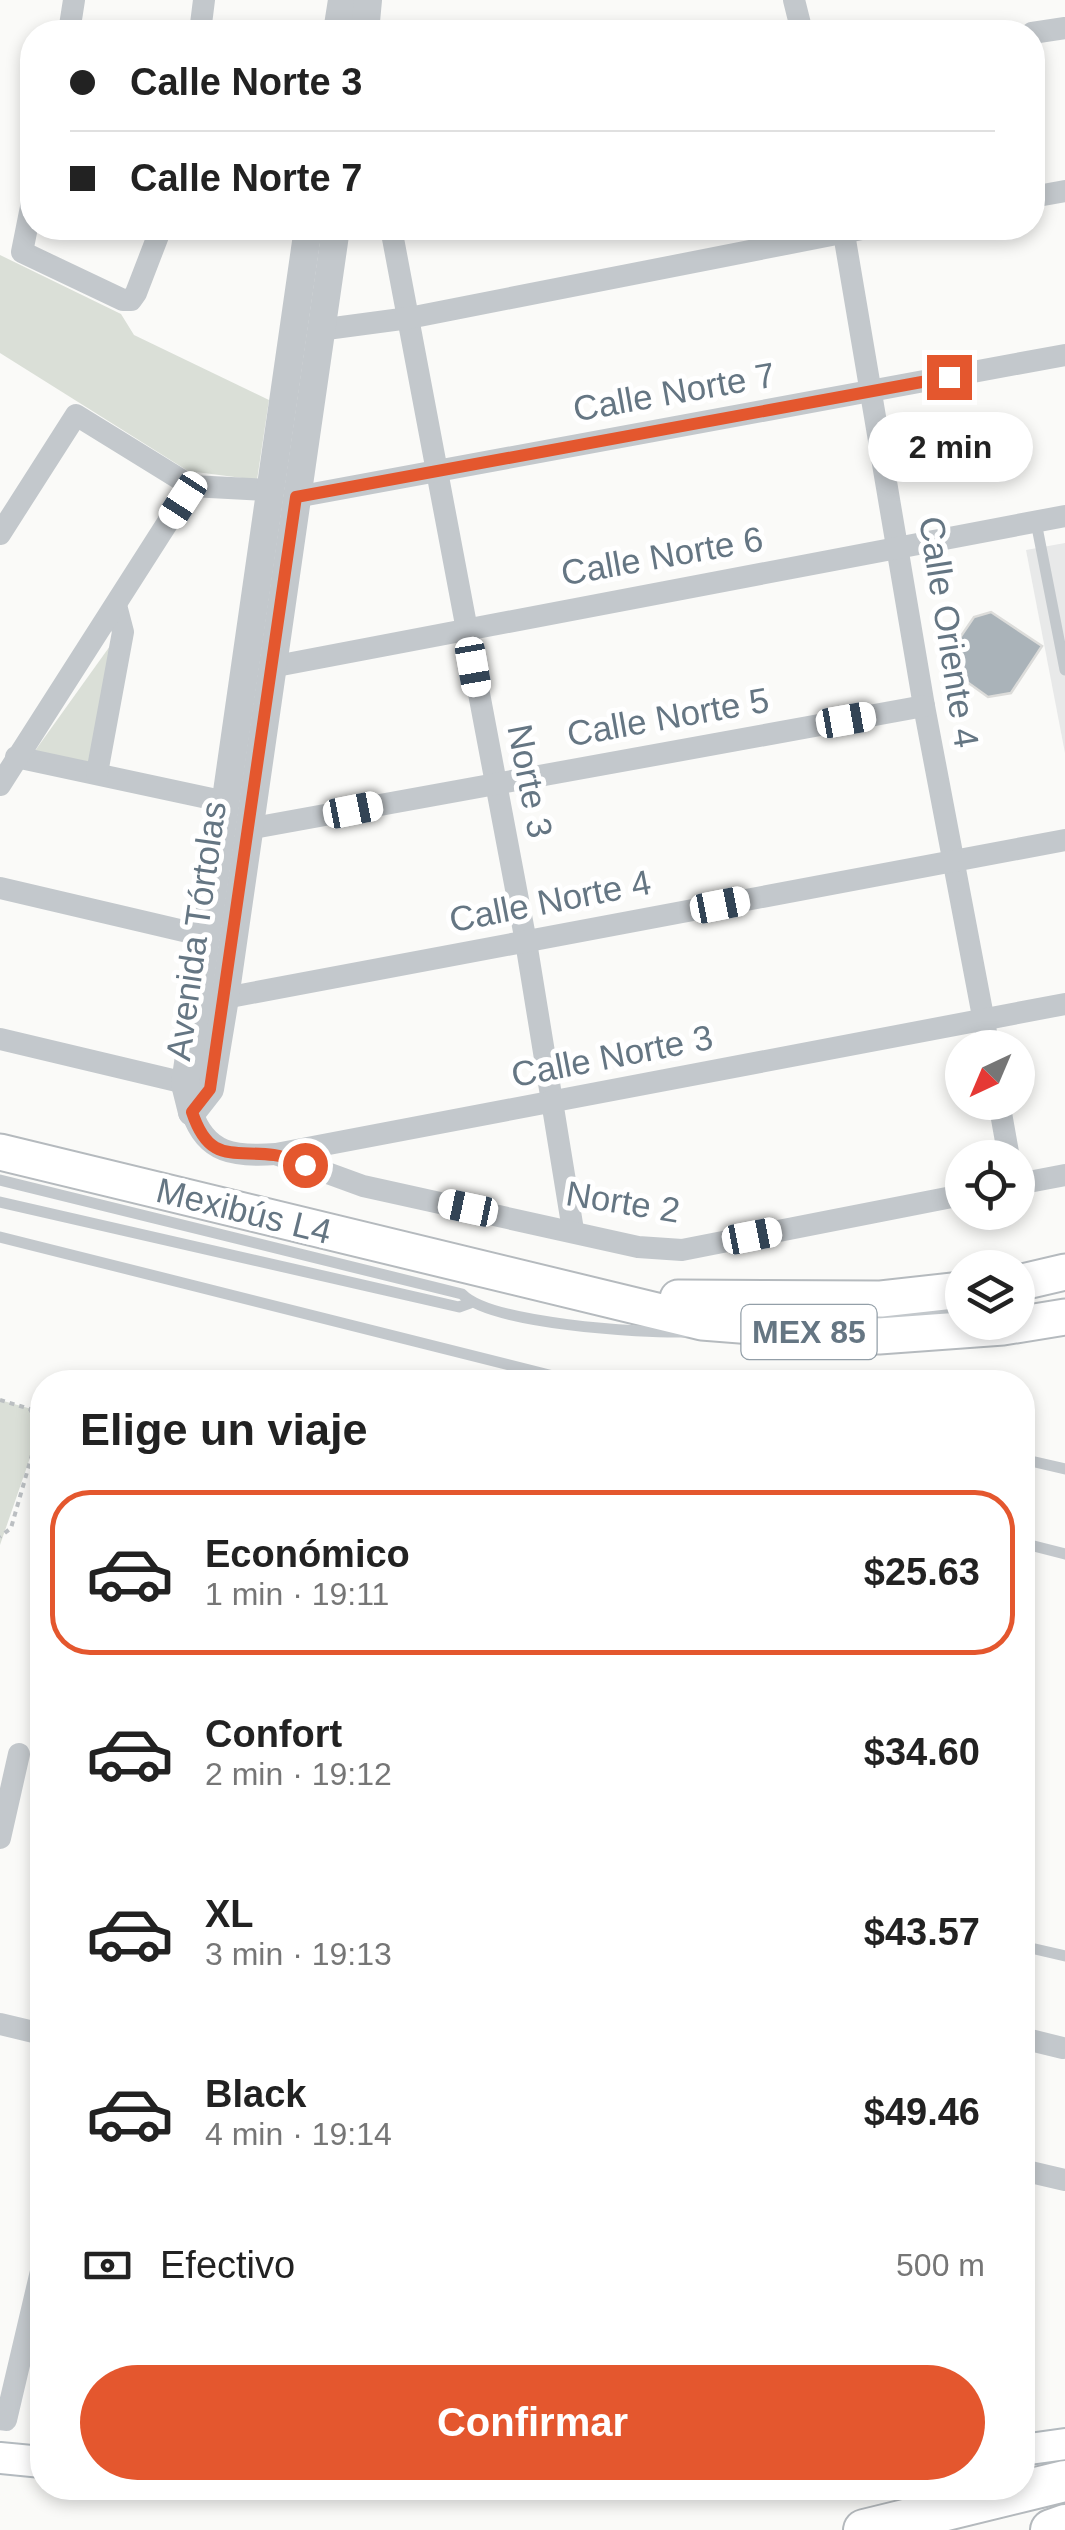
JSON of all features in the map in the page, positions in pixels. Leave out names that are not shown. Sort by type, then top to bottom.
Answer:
[{"type":"highway","points":[[1035,2488],[1065,2481]]},
{"type":"highway","points":[[864,2530],[987,2500]]},
{"type":"highway","points":[[958,2530],[1065,2502]]},
{"type":"highway","points":[[1051,2530],[1065,2526]]},
{"type":"main road","name":"MEX 85","points":[[0,1152],[558,1284],[619,1305],[762,1330],[879,1336],[1003,1327],[1065,1317]]},
{"type":"main road","points":[[1035,1279],[1065,1272]]},
{"type":"main road","name":"MEX 85","points":[[558,1284],[702,1301],[881,1299],[945,1304]]},
{"type":"main road","points":[[1035,2448],[1065,2444]]},
{"type":"main road","points":[[0,2458],[30,2461]]},
{"type":"street","points":[[24,240],[22,252],[123,300],[131,300],[136,293],[156,240]]},
{"type":"street","name":"Avenida Tórtolas","points":[[196,1095],[205,936],[306,240]]},
{"type":"street","name":"Avenida Tórtolas","points":[[196,1095],[226,998],[334,240]]},
{"type":"street","name":"Norte 3","points":[[393,240],[493,784],[526,942],[573,1230]]},
{"type":"street","points":[[320,330],[409,318],[796,240]]},
{"type":"street","name":"Calle Oriente 4","points":[[852,240],[872,391],[924,706],[985,1030]]},
{"type":"street","name":"Calle Norte 7","points":[[296,497],[1065,355]]},
{"type":"street","points":[[0,534],[76,415],[192,486],[268,490]]},
{"type":"street","points":[[0,784],[192,486]]},
{"type":"street","name":"Calle Norte 6","points":[[272,667],[1065,516]]},
{"type":"street","points":[[97,773],[123,632],[116,605]]},
{"type":"street","name":"Calle Norte 5","points":[[248,829],[924,706]]},
{"type":"street","points":[[16,757],[226,802]]},
{"type":"street","name":"Calle Norte 4","points":[[226,998],[1065,840]]},
{"type":"street","points":[[0,888],[205,936]]},
{"type":"street","name":"Calle Norte 3","points":[[196,1095],[205,1140],[225,1153],[276,1154],[1065,1004]]},
{"type":"street","points":[[0,1038],[196,1095]]},
{"type":"street","name":"Norte 2","points":[[276,1154],[363,1186],[638,1247],[682,1250],[945,1198]]},
{"type":"street","points":[[1035,1181],[1065,1175]]},
{"type":"street","points":[[0,1838],[19,1754]]},
{"type":"street","points":[[0,2024],[30,2031]]},
{"type":"street","points":[[1035,2041],[1063,2048]]},
{"type":"street","points":[[1035,2173],[1065,2180]]},
{"type":"street","points":[[0,2419],[6,2420],[30,2318]]},
{"type":"lane","points":[[1036,522],[1065,670]]},
{"type":"lane","name":"Mexibús L4","points":[[0,1180],[462,1294],[470,1303]]},
{"type":"lane","name":"Mexibús L4","points":[[0,1202],[459,1307],[470,1303],[576,1326],[643,1333],[762,1330],[945,1307]]},
{"type":"lane","points":[[0,1237],[529,1370]]},
{"type":"lane","points":[[1035,1290],[1065,1284]]},
{"type":"lane","points":[[1035,1310],[1065,1306]]},
{"type":"lane","points":[[1035,1462],[1065,1469]]},
{"type":"lane","points":[[1035,1547],[1065,1554]]},
{"type":"lane","points":[[1035,1949],[1065,1956]]},
{"type":"path","points":[[0,1400],[30,1409]]},
{"type":"path","points":[[0,1537],[11,1528],[30,1462]]},
{"type":"shaded area","points":[[0,255],[121,314],[134,335],[269,400],[257,480],[188,471],[0,353]]},
{"type":"shaded area","points":[[1065,543],[1065,753],[1026,550]]},
{"type":"shaded area","points":[[110,646],[90,767],[32,755]]},
{"type":"shaded area","points":[[0,1400],[30,1409],[30,1458],[0,1545]]},
{"type":"building","points":[[991,612],[1042,646],[1011,693],[988,697],[942,664],[974,617]]},
{"type":"route","points":[[305,1165],[276,1154],[225,1153],[205,1140],[192,1112],[210,1089],[226,998],[296,497],[949,377]]}]
